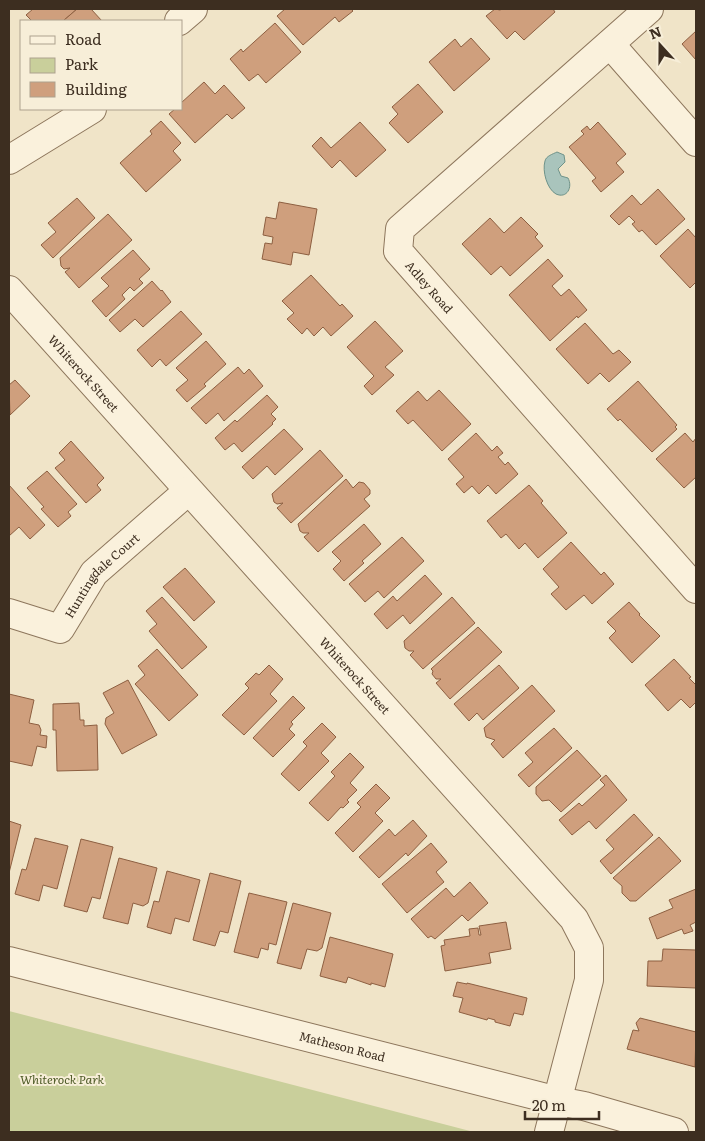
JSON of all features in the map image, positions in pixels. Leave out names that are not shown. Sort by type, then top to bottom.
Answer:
[{"type":"street","points":[[167,9],[178,20]]},
{"type":"street","points":[[180,20],[193,9]]},
{"type":"street","name":"Adley Road","points":[[649,9],[400,228],[398,251],[696,588]]},
{"type":"street","points":[[610,44],[696,142]]},
{"type":"street","points":[[9,160],[90,110]]},
{"type":"street","name":"Whiterock Street","points":[[9,290],[574,919],[589,948],[589,980],[549,1132]]},
{"type":"street","name":"Huntingdale Court","points":[[9,613],[60,629],[94,573],[188,491]]},
{"type":"street","name":"Matheson Road","points":[[9,960],[558,1101],[584,1106],[674,1132]]},
{"type":"green space","name":"Whiterock Park","points":[[9,1011],[470,1131],[9,1132]]},
{"type":"water","points":[[557,152],[564,155],[565,162],[558,169],[561,176],[568,178],[570,185],[566,194],[563,195],[553,192],[545,175],[544,165],[546,159]]},
{"type":"building","points":[[33,9],[77,9],[64,20],[31,20],[26,15]]},
{"type":"building","points":[[77,9],[91,9],[101,20],[64,20]]},
{"type":"building","points":[[285,9],[351,9],[353,11],[339,22],[335,17],[303,45],[277,16]]},
{"type":"building","points":[[495,9],[553,9],[555,12],[524,40],[515,31],[507,39],[486,16]]},
{"type":"building","points":[[275,23],[301,52],[266,83],[258,74],[249,81],[230,59],[241,49],[243,52]]},
{"type":"building","points":[[696,31],[696,60],[682,44]]},
{"type":"building","points":[[471,38],[490,59],[454,91],[429,62],[455,39],[461,47]]},
{"type":"building","points":[[204,82],[215,94],[224,85],[245,108],[232,119],[227,114],[195,143],[169,114],[174,110],[182,110],[182,102]]},
{"type":"building","points":[[418,84],[443,112],[408,143],[389,123],[398,114],[392,107]]},
{"type":"building","points":[[161,121],[181,143],[173,151],[181,160],[146,192],[120,163],[152,134],[150,131]]},
{"type":"building","points":[[360,122],[386,150],[356,177],[340,160],[332,168],[312,146],[321,137],[331,148]]},
{"type":"building","points":[[598,122],[626,154],[616,163],[624,172],[601,192],[592,181],[596,178],[569,147],[584,134],[581,131],[587,126],[590,130]]},
{"type":"building","points":[[658,189],[685,219],[656,245],[642,230],[639,232],[632,224],[635,222],[629,216],[619,225],[610,216],[632,195],[641,205]]},
{"type":"building","points":[[77,198],[95,218],[53,258],[41,245],[56,232],[48,223]]},
{"type":"building","points":[[279,202],[317,209],[309,255],[293,252],[291,265],[262,259],[265,243],[272,244],[273,237],[263,235],[266,217],[276,219]]},
{"type":"building","points":[[108,214],[132,240],[79,288],[65,272],[70,268],[64,269],[61,266],[60,258]]},
{"type":"building","points":[[521,217],[538,234],[535,237],[543,246],[510,276],[501,266],[491,275],[462,244],[490,218],[504,233]]},
{"type":"building","points":[[688,229],[696,238],[696,282],[690,288],[660,256]]},
{"type":"building","points":[[133,250],[150,269],[139,279],[143,283],[134,291],[130,287],[122,295],[125,299],[106,317],[92,301],[109,286],[101,278]]},
{"type":"building","points":[[548,259],[563,276],[552,286],[561,296],[569,289],[587,310],[578,318],[577,316],[550,341],[509,295]]},
{"type":"building","points":[[311,275],[340,306],[342,304],[353,316],[331,336],[323,327],[314,336],[307,328],[302,334],[287,319],[294,313],[282,301]]},
{"type":"building","points":[[152,281],[171,302],[143,327],[135,319],[120,332],[109,320]]},
{"type":"building","points":[[181,311],[202,334],[166,366],[160,359],[152,367],[137,350]]},
{"type":"building","points":[[375,321],[403,351],[385,367],[394,375],[372,395],[364,386],[374,376],[347,347]]},
{"type":"building","points":[[585,323],[613,354],[619,350],[631,362],[609,382],[600,373],[588,384],[556,349]]},
{"type":"building","points":[[206,341],[226,364],[204,384],[206,386],[187,402],[176,390],[188,380],[176,368]]},
{"type":"building","points":[[238,367],[244,374],[249,369],[263,386],[224,421],[218,413],[206,424],[191,408]]},
{"type":"building","points":[[15,380],[30,396],[10,415],[9,385]]},
{"type":"building","points":[[638,381],[677,425],[675,427],[677,429],[652,452],[620,419],[618,421],[607,409]]},
{"type":"building","points":[[439,390],[471,424],[442,451],[413,420],[408,424],[396,411],[418,391],[427,401]]},
{"type":"building","points":[[267,395],[278,407],[271,414],[276,419],[273,424],[242,452],[234,443],[225,450],[215,438],[235,420],[237,422]]},
{"type":"building","points":[[284,429],[303,449],[275,475],[267,466],[253,479],[242,467]]},
{"type":"building","points":[[476,433],[492,451],[497,446],[503,453],[498,457],[505,465],[508,462],[518,474],[496,494],[488,485],[479,494],[472,486],[464,493],[456,484],[464,477],[448,459]]},
{"type":"building","points":[[685,433],[693,442],[696,438],[696,477],[684,488],[656,459]]},
{"type":"building","points":[[71,441],[104,478],[97,485],[101,490],[86,503],[55,468],[65,460],[59,453]]},
{"type":"building","points":[[320,450],[343,476],[291,523],[277,508],[283,503],[277,504],[274,502],[272,494]]},
{"type":"building","points":[[47,471],[77,504],[68,512],[71,516],[58,527],[41,509],[44,507],[27,488]]},
{"type":"building","points":[[346,479],[353,488],[359,482],[364,483],[370,490],[370,494],[364,499],[370,506],[318,552],[304,537],[309,533],[300,531],[298,524]]},
{"type":"building","points":[[9,485],[45,525],[30,539],[19,527],[9,536]]},
{"type":"building","points":[[529,485],[543,501],[541,503],[567,533],[538,558],[525,543],[519,549],[506,534],[501,538],[487,521]]},
{"type":"building","points":[[364,524],[381,544],[344,581],[333,569],[341,561],[332,552]]},
{"type":"building","points":[[402,537],[424,561],[384,598],[378,591],[365,602],[349,584]]},
{"type":"building","points":[[571,542],[601,575],[604,572],[614,584],[592,604],[584,595],[566,610],[551,594],[559,587],[543,569]]},
{"type":"building","points":[[185,568],[215,602],[194,621],[163,587]]},
{"type":"building","points":[[425,575],[442,594],[410,624],[403,615],[387,629],[374,614],[393,596],[397,601]]},
{"type":"building","points":[[162,597],[207,647],[182,669],[149,631],[157,624],[146,611]]},
{"type":"building","points":[[452,597],[475,623],[423,669],[410,655],[414,651],[409,651],[405,648],[404,641]]},
{"type":"building","points":[[629,602],[660,636],[632,663],[609,638],[616,631],[607,622]]},
{"type":"building","points":[[478,627],[502,652],[450,699],[436,683],[441,679],[436,679],[431,669]]},
{"type":"building","points":[[157,649],[198,695],[169,721],[135,684],[145,675],[138,666]]},
{"type":"building","points":[[674,659],[691,677],[689,678],[696,683],[696,702],[690,708],[681,699],[668,711],[645,685]]},
{"type":"building","points":[[269,665],[283,679],[270,694],[277,701],[244,735],[222,715],[249,688],[245,684],[256,673],[259,675]]},
{"type":"building","points":[[499,665],[519,688],[483,720],[477,713],[469,721],[454,704]]},
{"type":"building","points":[[128,680],[157,735],[122,754],[105,724],[106,718],[114,713],[103,693]]},
{"type":"building","points":[[532,685],[555,711],[503,758],[491,744],[495,740],[486,737],[484,728]]},
{"type":"building","points":[[9,694],[34,700],[29,723],[39,725],[40,735],[47,736],[46,748],[37,746],[32,766],[9,761]]},
{"type":"building","points":[[293,696],[305,708],[291,722],[293,724],[289,729],[295,735],[273,757],[253,738]]},
{"type":"building","points":[[79,703],[80,720],[84,720],[84,726],[97,725],[98,770],[57,771],[56,730],[53,730],[53,704]]},
{"type":"building","points":[[322,723],[336,737],[321,753],[329,761],[299,791],[281,774],[307,746],[303,742]]},
{"type":"building","points":[[554,728],[572,748],[529,787],[518,775],[533,762],[525,753]]},
{"type":"building","points":[[577,750],[601,776],[561,812],[549,800],[542,801],[536,794],[536,787]]},
{"type":"building","points":[[350,753],[364,767],[350,783],[357,790],[347,800],[349,802],[343,808],[341,807],[328,821],[309,803],[335,776],[331,772]]},
{"type":"building","points":[[606,775],[627,800],[596,829],[589,821],[572,835],[559,820],[579,803],[582,806],[605,785],[600,780]]},
{"type":"building","points":[[376,784],[390,798],[375,813],[383,821],[353,852],[335,833],[361,807],[357,803]]},
{"type":"building","points":[[634,814],[653,835],[611,874],[600,861],[614,849],[606,840]]},
{"type":"building","points":[[413,820],[427,836],[408,856],[406,853],[379,878],[359,857],[389,829],[395,836]]},
{"type":"building","points":[[9,821],[21,825],[9,873]]},
{"type":"building","points":[[659,837],[681,861],[636,901],[630,901],[622,893],[622,886],[613,878]]},
{"type":"building","points":[[35,838],[68,846],[57,889],[43,885],[39,901],[15,894],[22,869],[26,870]]},
{"type":"building","points":[[81,839],[113,847],[100,899],[92,897],[87,912],[64,906]]},
{"type":"building","points":[[431,843],[447,862],[436,872],[444,882],[407,913],[382,884]]},
{"type":"building","points":[[119,858],[157,868],[148,903],[143,906],[133,903],[128,924],[103,918]]},
{"type":"building","points":[[167,871],[200,880],[189,922],[175,918],[171,934],[147,927],[154,901],[159,902]]},
{"type":"building","points":[[210,873],[241,881],[228,933],[220,931],[215,946],[193,940]]},
{"type":"building","points":[[470,882],[488,903],[468,921],[462,915],[435,939],[431,936],[428,938],[411,919],[446,888],[454,897]]},
{"type":"building","points":[[696,889],[696,922],[690,925],[693,931],[684,934],[682,929],[657,939],[649,918],[673,908],[669,900]]},
{"type":"building","points":[[249,893],[287,902],[276,945],[269,943],[268,950],[261,948],[258,958],[234,952]]},
{"type":"building","points":[[293,903],[331,913],[322,948],[317,951],[307,949],[301,969],[277,963]]},
{"type":"building","points":[[506,922],[511,949],[489,953],[491,963],[445,971],[441,946],[445,945],[444,940],[470,936],[469,929],[478,928],[479,935],[481,935],[479,926]]},
{"type":"building","points":[[330,937],[393,954],[385,987],[371,983],[371,985],[348,977],[346,983],[320,976]]},
{"type":"building","points":[[663,949],[696,950],[696,988],[647,986],[648,961],[662,961]]},
{"type":"building","points":[[457,982],[527,998],[523,1015],[514,1013],[510,1026],[488,1018],[487,1020],[459,1012],[463,998],[453,996]]},
{"type":"building","points":[[640,1018],[696,1032],[695,1067],[627,1049],[633,1030],[639,1031],[636,1023]]}]
